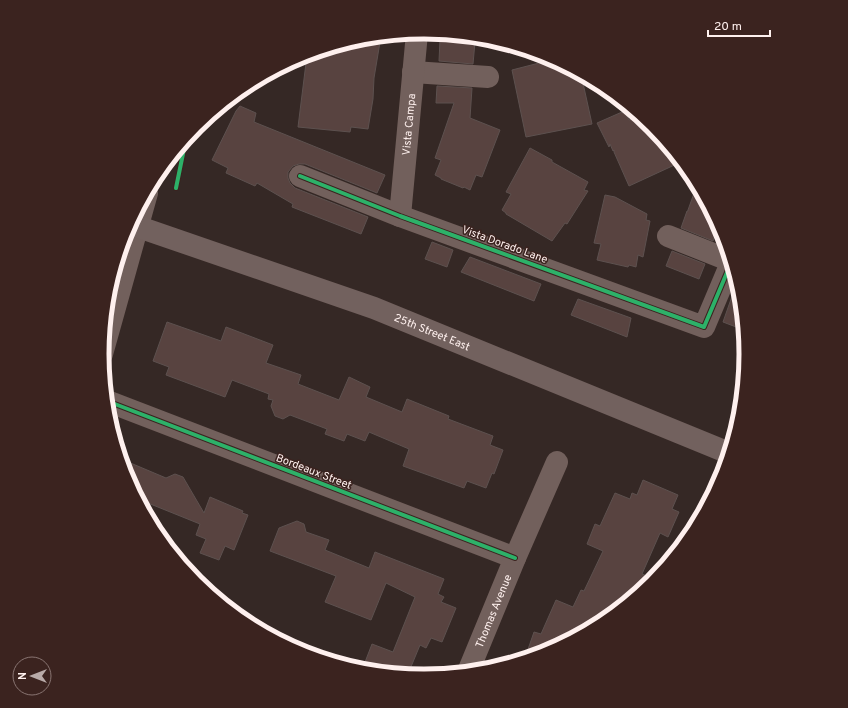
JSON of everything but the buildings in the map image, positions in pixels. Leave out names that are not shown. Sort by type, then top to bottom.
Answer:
[{"type":"main road","name":"25th Street East","points":[[136,226],[374,308],[723,451]]},
{"type":"street","name":"Vista Campa","points":[[400,216],[416,39]]},
{"type":"street","points":[[413,72],[488,77]]},
{"type":"street","name":"Vista Dorado Lane","points":[[300,176],[400,216],[704,326],[727,270]]},
{"type":"street","points":[[668,236],[724,259]]},
{"type":"street","points":[[112,314],[130,243]]},
{"type":"street","name":"Bordeaux Street","points":[[113,403],[515,558]]},
{"type":"street","name":"Thomas Avenue","points":[[471,665],[557,462]]},
{"type":"cycle path","points":[[176,188],[184,150]]},
{"type":"cycle path","points":[[300,176],[400,216],[704,327],[728,271]]},
{"type":"cycle path","points":[[113,403],[515,558]]}]
